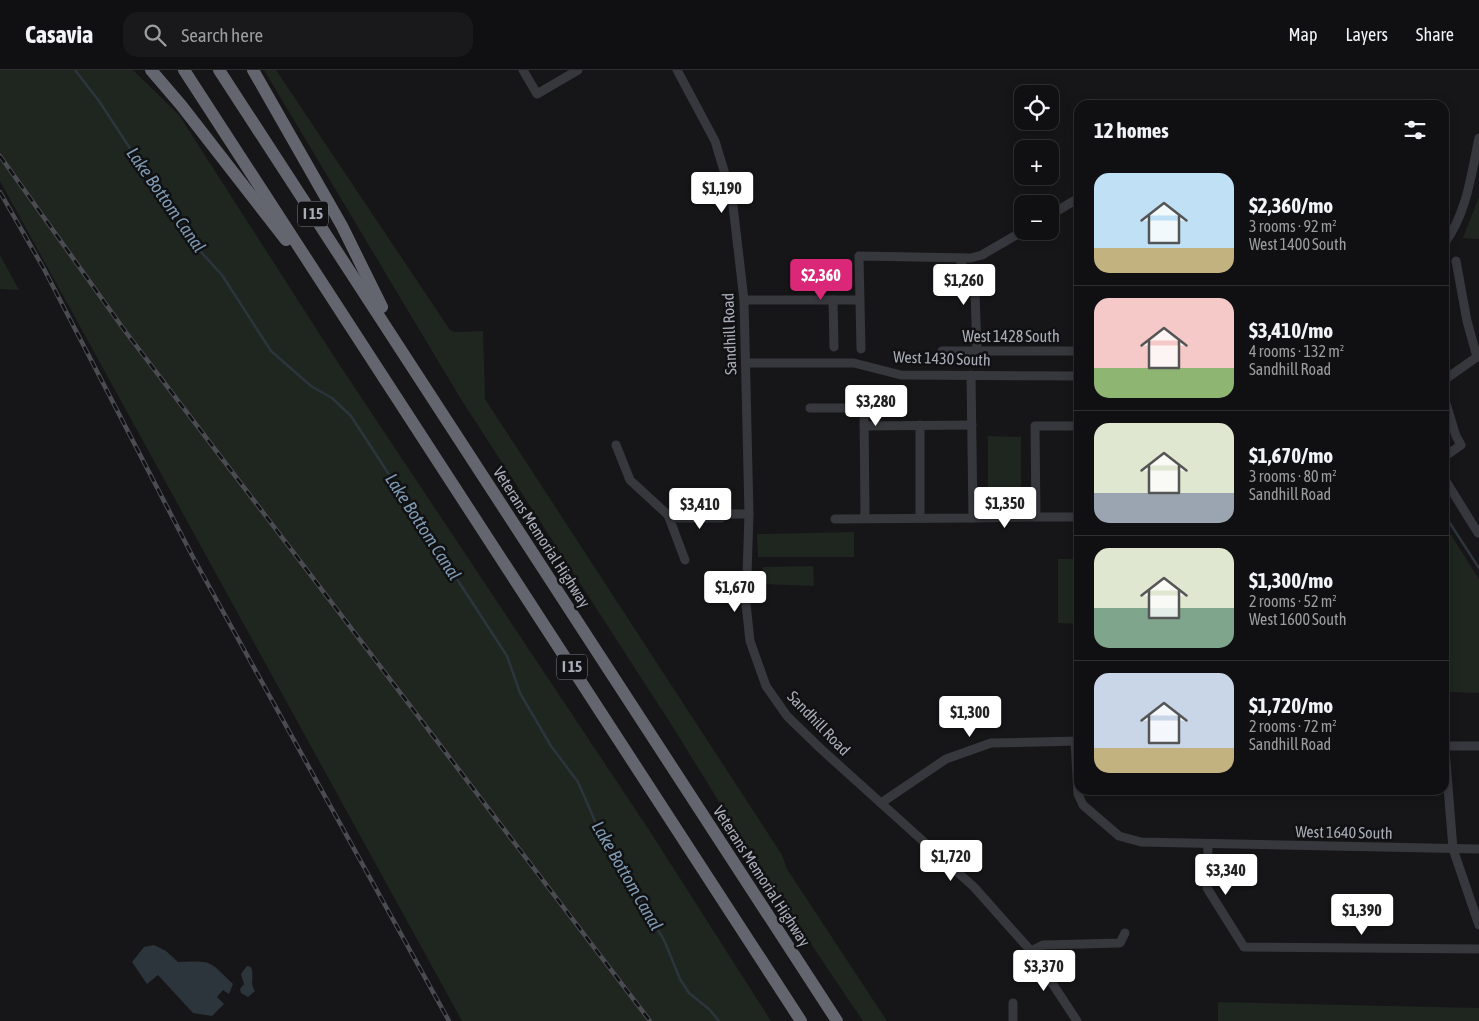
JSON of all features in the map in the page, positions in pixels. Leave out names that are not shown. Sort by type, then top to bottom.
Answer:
[{"type":"highway","points":[[151,70],[181,105],[342,314]]},
{"type":"highway","name":"I 15","points":[[184,70],[802,1021]]},
{"type":"highway","name":"Veterans Memorial Highway","points":[[219,70],[837,1021]]},
{"type":"highway","points":[[253,70],[342,226],[407,359]]},
{"type":"street","points":[[523,70],[537,94],[578,70]]},
{"type":"street","name":"Sandhill Road","points":[[677,70],[701,112],[718,150],[732,197],[744,300],[749,514],[746,604],[750,641],[766,686],[787,716],[974,887],[1032,951],[1077,1021]]},
{"type":"street","points":[[1449,238],[1454,231],[1463,210],[1479,138]]},
{"type":"street","points":[[1059,210],[1074,201]]},
{"type":"street","points":[[862,349],[859,256],[959,258],[982,255],[1014,236]]},
{"type":"street","points":[[959,258],[975,292],[977,351]]},
{"type":"street","points":[[1449,377],[1477,357],[1467,321],[1456,261]]},
{"type":"street","points":[[744,300],[860,300]]},
{"type":"street","points":[[833,300],[834,346]]},
{"type":"street","name":"West 1428 South","points":[[942,350],[1074,352]]},
{"type":"street","name":"West 1430 South","points":[[746,362],[854,363],[901,375],[1074,376]]},
{"type":"street","points":[[970,375],[973,518]]},
{"type":"street","points":[[810,408],[864,408],[865,518]]},
{"type":"street","points":[[1449,413],[1456,436],[1462,445],[1449,454]]},
{"type":"street","points":[[920,425],[920,518]]},
{"type":"street","points":[[864,426],[972,425]]},
{"type":"street","points":[[1036,517],[1035,426],[1074,426]]},
{"type":"street","points":[[616,445],[630,480],[668,515],[678,518],[721,518],[726,514],[749,514]]},
{"type":"street","points":[[1449,486],[1478,533]]},
{"type":"street","points":[[668,515],[685,560]]},
{"type":"street","points":[[835,519],[1074,517]]},
{"type":"street","points":[[881,803],[946,759],[991,743],[1074,741]]},
{"type":"street","points":[[1449,743],[1479,746]]},
{"type":"street","name":"West 1640 South","points":[[1078,795],[1083,805],[1119,836],[1141,842],[1208,845],[1479,849]]},
{"type":"street","points":[[1448,795],[1453,849],[1479,925]]},
{"type":"street","points":[[1208,845],[1207,888],[1244,947],[1479,948]]},
{"type":"street","points":[[1032,951],[1043,945],[1120,944],[1124,933]]},
{"type":"street","points":[[1013,1003],[1013,1021]]},
{"type":"shaded area","points":[[0,70],[133,70],[179,115],[335,358],[651,833],[771,1021],[462,1021],[0,181]]},
{"type":"shaded area","points":[[264,70],[276,70],[450,330],[455,332],[483,331],[485,399],[782,855],[787,869],[887,1021],[863,1021],[765,876],[671,724],[459,396]]},
{"type":"shaded area","points":[[1479,197],[1479,239],[1463,238]]},
{"type":"shaded area","points":[[0,255],[19,290],[0,289]]},
{"type":"shaded area","points":[[988,436],[1021,437],[1021,512],[988,512]]},
{"type":"shaded area","points":[[854,532],[854,557],[758,557],[757,534]]},
{"type":"shaded area","points":[[1449,532],[1479,579],[1479,693],[1449,692]]},
{"type":"shaded area","points":[[1058,559],[1074,559],[1074,624],[1058,623]]},
{"type":"shaded area","points":[[813,566],[814,586],[763,584],[763,567]]},
{"type":"shaded area","points":[[154,945],[166,951],[178,962],[204,962],[214,966],[233,984],[229,994],[223,990],[217,997],[224,1004],[212,1016],[193,1013],[158,975],[147,984],[132,962],[144,947]]},
{"type":"shaded area","points":[[247,966],[251,967],[252,985],[255,991],[248,997],[241,993],[240,989],[244,984],[241,974]]},
{"type":"shaded area","points":[[1218,1002],[1479,1008],[1479,1021],[1218,1021]]},
{"type":"waterway","name":"Lake Bottom Canal","points":[[75,70],[99,101],[191,241],[222,275],[271,351],[311,386],[332,398],[351,416],[507,656],[520,693],[551,746],[578,782],[598,828],[664,940],[680,979],[689,993],[709,1009],[719,1021]]},
{"type":"waterway","points":[[1449,522],[1479,568]]},
{"type":"railway","points":[[0,156],[125,331],[650,1021]]},
{"type":"railway","points":[[0,192],[44,269],[194,559],[449,1021]]}]
